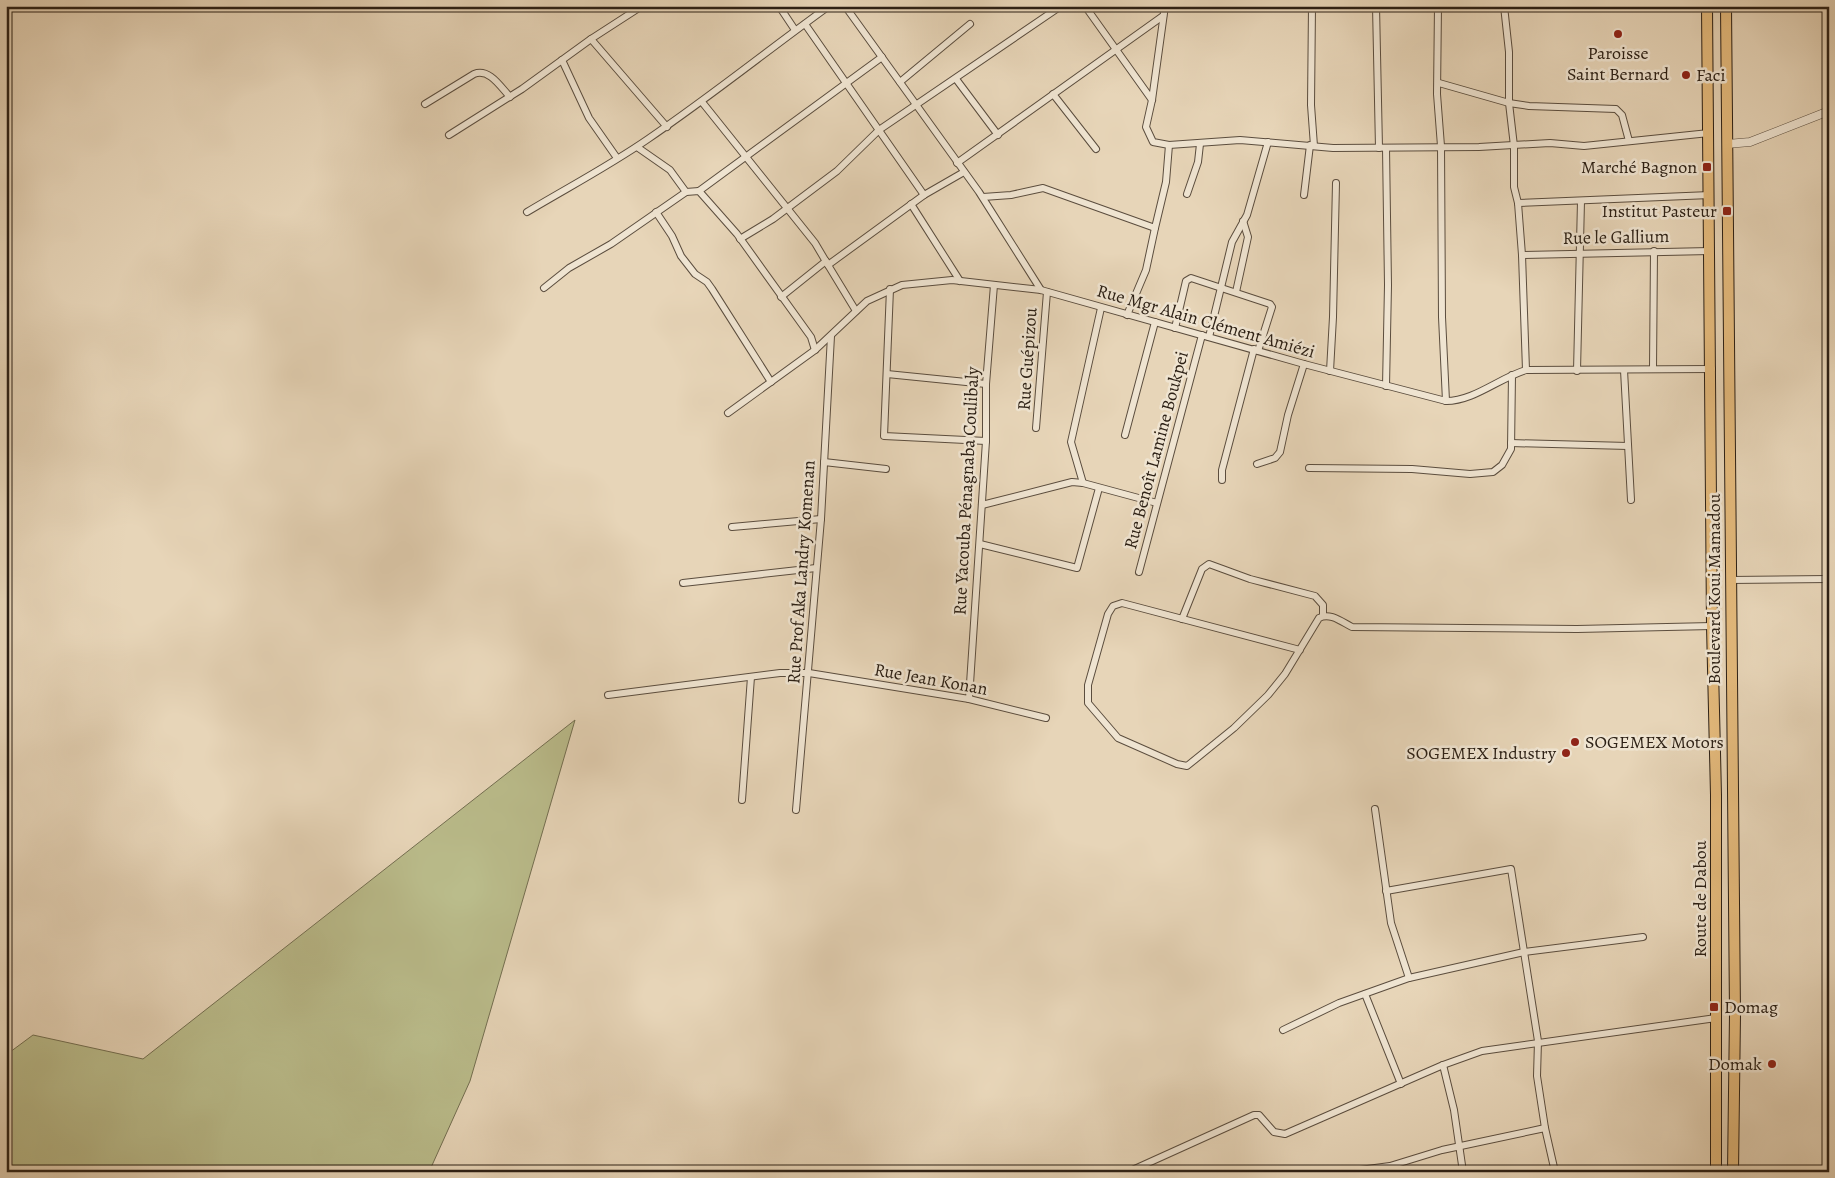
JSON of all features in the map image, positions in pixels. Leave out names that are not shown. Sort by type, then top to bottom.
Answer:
[{"type":"main road","name":"Boulevard Koui Mamadou","points":[[1707,6],[1712,369],[1712,626]]},
{"type":"main road","name":"Boulevard Koui Mamadou","points":[[1726,6],[1735,1014],[1733,1172]]},
{"type":"main road","name":"Route de Dabou","points":[[1712,626],[1716,795],[1716,1172]]},
{"type":"street","points":[[449,135],[510,97],[591,38],[642,6]]},
{"type":"street","points":[[779,6],[795,30]]},
{"type":"street","points":[[527,212],[637,147],[702,102],[829,6]]},
{"type":"street","points":[[845,6],[983,197],[1044,291]]},
{"type":"street","points":[[740,240],[837,172],[879,130],[916,103],[956,79],[1008,40],[1061,6]]},
{"type":"street","points":[[1084,6],[1152,100]]},
{"type":"street","points":[[1165,6],[1152,100],[1146,127],[1148,136],[1153,142],[1169,145],[1240,140],[1333,148],[1514,146],[1550,143],[1584,146],[1709,134]]},
{"type":"street","points":[[1304,195],[1312,145],[1312,6]]},
{"type":"street","points":[[1376,6],[1388,286],[1386,386]]},
{"type":"street","points":[[1438,6],[1442,308],[1446,401]]},
{"type":"street","points":[[1504,6],[1509,52],[1509,103],[1514,146],[1514,187],[1518,203],[1522,255],[1526,370]]},
{"type":"street","points":[[958,163],[1163,16]]},
{"type":"street","points":[[805,24],[924,195]]},
{"type":"street","points":[[900,82],[970,24]]},
{"type":"street","points":[[591,38],[666,127]]},
{"type":"street","points":[[544,288],[569,268],[611,244],[686,192],[699,191],[882,57]]},
{"type":"street","points":[[562,60],[589,118],[617,158]]},
{"type":"street","points":[[425,104],[474,74],[481,72],[487,73],[510,97]]},
{"type":"street","points":[[956,79],[998,134]]},
{"type":"street","points":[[1439,83],[1509,103],[1529,106],[1616,109],[1622,115],[1629,141]]},
{"type":"street","points":[[1053,94],[1096,149]]},
{"type":"street","points":[[702,102],[815,243],[856,311]]},
{"type":"street","points":[[1726,144],[1750,142],[1829,112]]},
{"type":"street","points":[[1209,337],[1232,242],[1247,215],[1268,142]]},
{"type":"street","points":[[1186,194],[1198,162],[1200,144]]},
{"type":"street","points":[[1127,315],[1146,270],[1166,182],[1169,145]]},
{"type":"street","points":[[637,147],[670,170],[686,192]]},
{"type":"street","points":[[781,297],[924,195],[964,172]]},
{"type":"street","points":[[1330,371],[1336,183]]},
{"type":"street","points":[[983,197],[1011,195],[1043,188],[1155,228]]},
{"type":"street","points":[[699,191],[718,210],[811,337],[815,350]]},
{"type":"street","points":[[1518,203],[1710,194]]},
{"type":"street","points":[[1577,371],[1581,201]]},
{"type":"street","points":[[911,204],[960,281]]},
{"type":"street","points":[[656,212],[672,236],[681,256],[695,274],[706,282],[712,290],[771,382]]},
{"type":"street","points":[[1236,292],[1248,238],[1243,221]]},
{"type":"street","points":[[1653,369],[1654,251]]},
{"type":"street","name":"Rue le Gallium","points":[[1522,255],[1710,251]]},
{"type":"street","points":[[1175,328],[1186,282],[1189,278],[1265,302],[1272,307],[1256,350],[1222,470],[1222,480]]},
{"type":"street","name":"Rue Mgr Alain Clément Amiézi","points":[[728,413],[815,350],[867,301],[890,289],[924,281],[960,281],[1044,291],[1304,364],[1446,401],[1460,401],[1512,374],[1526,370],[1712,369]]},
{"type":"street","name":"Rue Yacouba Pénagnaba Coulibaly","points":[[969,700],[986,441],[986,384],[994,285]]},
{"type":"street","points":[[890,289],[884,436],[986,441]]},
{"type":"street","name":"Rue Guépizou","points":[[1036,428],[1044,291]]},
{"type":"street","points":[[1083,483],[1071,442],[1101,308]]},
{"type":"street","points":[[1125,436],[1155,322]]},
{"type":"street","name":"Rue Benoît Lamine Boukpei","points":[[1139,572],[1202,335]]},
{"type":"street","name":"Rue Prof Aka Landry Komenan","points":[[796,810],[821,519],[831,336]]},
{"type":"street","points":[[1257,464],[1275,458],[1280,452],[1288,415],[1304,364]]},
{"type":"street","points":[[1624,370],[1631,500]]},
{"type":"street","points":[[887,374],[986,384]]},
{"type":"street","points":[[1309,468],[1412,469],[1470,474],[1493,472],[1508,458],[1511,443],[1512,374]]},
{"type":"street","points":[[1511,443],[1628,446]]},
{"type":"street","points":[[824,462],[886,469]]},
{"type":"street","points":[[982,505],[1072,482],[1083,483],[1157,503]]},
{"type":"street","points":[[980,544],[1077,568],[1099,488]]},
{"type":"street","points":[[732,527],[821,519]]},
{"type":"street","points":[[1182,619],[1202,569],[1209,564],[1250,579],[1315,596],[1323,604],[1323,616]]},
{"type":"street","points":[[683,583],[816,568]]},
{"type":"street","points":[[1730,580],[1829,579]]},
{"type":"street","points":[[1300,650],[1122,603],[1113,606],[1108,614],[1086,694],[1088,703],[1118,738],[1182,766],[1192,764],[1252,712],[1285,674],[1300,650],[1319,618],[1323,616],[1328,615],[1352,627],[1576,629],[1712,626]]},
{"type":"street","name":"Rue Jean Konan","points":[[608,695],[780,673],[809,673],[969,700],[1046,718]]},
{"type":"street","points":[[742,800],[751,677]]},
{"type":"street","points":[[1375,809],[1391,923],[1410,978]]},
{"type":"street","points":[[1386,891],[1511,870],[1538,1041],[1537,1076],[1545,1128],[1555,1172]]},
{"type":"street","points":[[1283,1030],[1339,1003],[1410,978],[1524,952],[1643,937]]},
{"type":"street","points":[[1365,994],[1401,1084]]},
{"type":"street","points":[[1128,1172],[1254,1115],[1259,1115],[1274,1132],[1285,1134],[1443,1065],[1482,1051],[1538,1041],[1716,1018]]},
{"type":"street","points":[[1443,1065],[1463,1172]]},
{"type":"street","points":[[1345,1172],[1390,1166],[1442,1150],[1460,1148],[1545,1128]]},
{"type":"green space","points":[[575,720],[470,1081],[429,1172],[6,1172],[6,1055],[33,1035],[143,1059]]},
{"type":"place","name":"Paroisse Saint Bernard","points":[[1618,34]]},
{"type":"place","name":"Faci","points":[[1686,75]]},
{"type":"place","name":"Marché Bagnon","points":[[1707,167]]},
{"type":"place","name":"Institut Pasteur","points":[[1727,211]]},
{"type":"place","name":"SOGEMEX Motors","points":[[1575,742]]},
{"type":"place","name":"SOGEMEX Industry","points":[[1566,753]]},
{"type":"place","name":"Domag","points":[[1714,1007]]},
{"type":"place","name":"Domak","points":[[1772,1064]]}]
